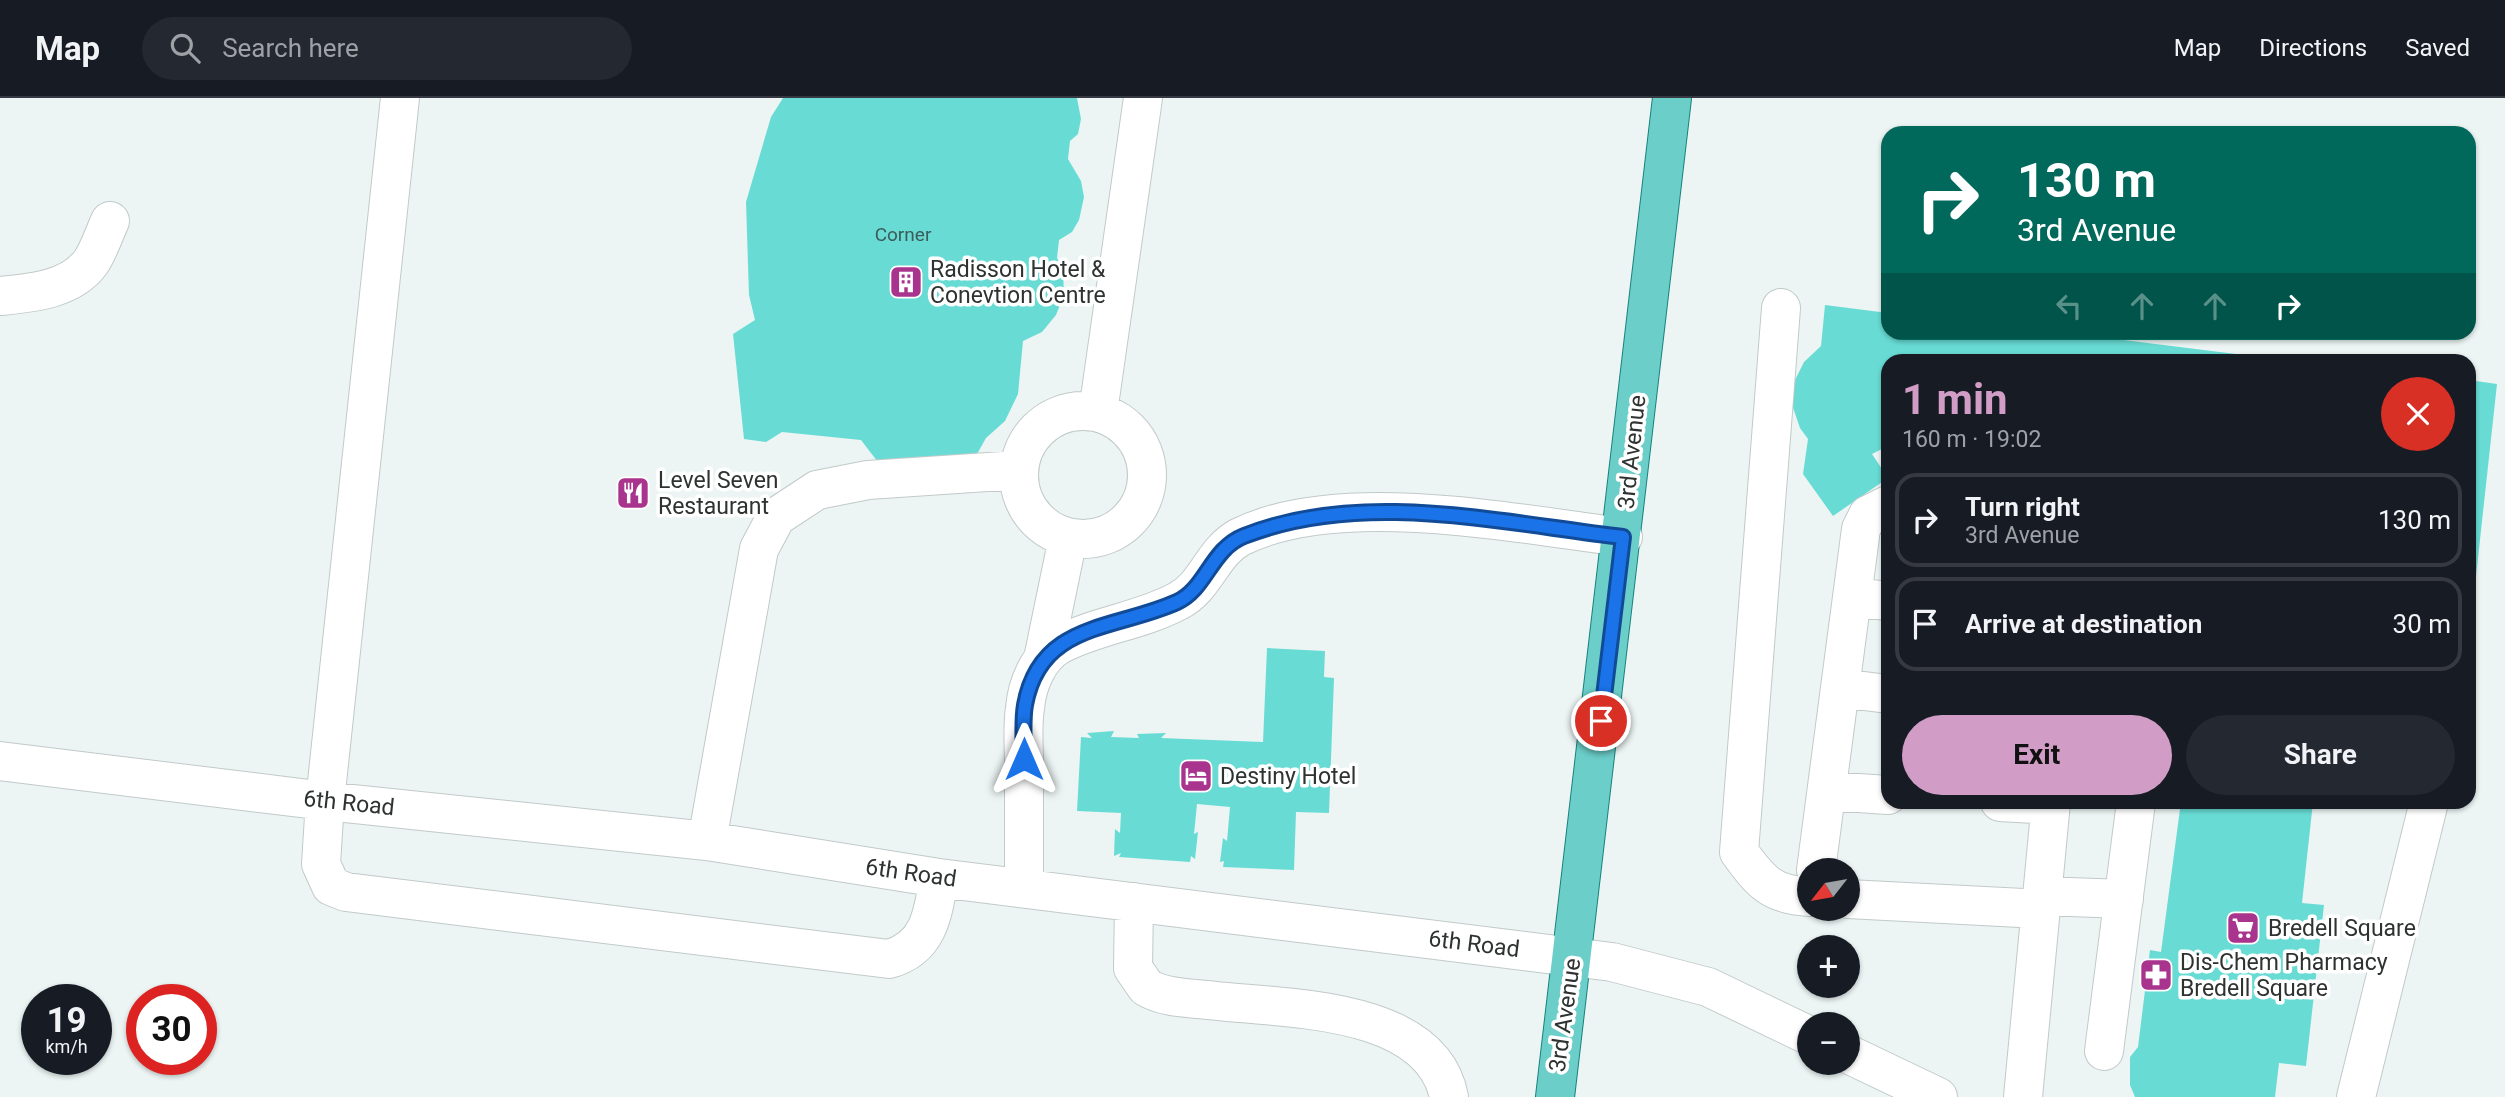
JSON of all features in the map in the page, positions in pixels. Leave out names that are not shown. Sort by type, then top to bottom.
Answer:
[{"type":"main road","name":"3rd Avenue","points":[[1555,1097],[1623,537],[1672,98]]},
{"type":"street","points":[[400,98],[325,801],[321,864],[331,887],[346,892],[889,959],[905,955],[923,936],[934,910],[939,878]]},
{"type":"street","points":[[1098,412],[1143,98]]},
{"type":"street","points":[[0,296],[33,292],[66,282],[90,263],[110,221]]},
{"type":"street","points":[[1781,308],[1739,852],[1759,879],[1786,896],[1797,896]]},
{"type":"street","points":[[1098,412],[1115,419],[1140,445],[1146,463],[1144,499],[1134,515],[1121,528],[1096,538],[1068,538],[1051,531],[1026,505],[1020,488],[1019,470],[1027,443],[1045,423],[1071,413],[1098,412]]},
{"type":"street","points":[[707,841],[759,549],[776,517],[817,490],[881,479],[1019,470]]},
{"type":"street","points":[[1818,858],[1840,688],[1870,599],[1861,529],[1868,515],[1881,508]]},
{"type":"street","points":[[1024,888],[1024,707],[1033,677],[1043,659],[1056,646],[1094,629],[1178,602],[1196,585],[1224,548],[1241,537],[1280,524],[1358,514],[1452,514],[1623,537]]},
{"type":"street","points":[[1043,659],[1068,538]]},
{"type":"street","points":[[1840,688],[1881,693]]},
{"type":"street","name":"6th Road","points":[[0,761],[325,801],[707,841],[939,878],[1573,957],[1633,967],[1708,988],[1797,1030]]},
{"type":"street","points":[[1828,791],[1881,794]]},
{"type":"street","points":[[2023,1097],[2050,809]]},
{"type":"street","points":[[2104,1051],[2135,809]]},
{"type":"street","points":[[2356,1097],[2427,809]]},
{"type":"street","points":[[1860,899],[2041,902],[2124,899]]},
{"type":"street","points":[[1134,902],[1133,968],[1146,988],[1179,997],[1354,1017],[1385,1026],[1413,1043],[1434,1064],[1447,1085],[1450,1097]]},
{"type":"street","points":[[1860,1060],[1938,1097]]},
{"type":"building","name":"Radisson Hotel & Conevtion Centre","points":[[783,98],[1077,98],[1081,119],[1078,134],[1070,141],[1068,159],[1081,181],[1084,197],[1079,220],[1072,232],[1059,240],[1057,258],[1063,270],[1064,295],[1056,315],[1042,332],[1023,341],[1018,394],[1005,421],[986,438],[967,472],[884,470],[861,440],[782,432],[766,442],[744,439],[733,334],[755,320],[749,295],[746,202],[771,117]]},
{"type":"building","points":[[1825,305],[1881,312],[1881,340],[2123,340],[2236,354],[1881,354],[1881,450],[1872,454],[1881,468],[1881,483],[1833,516],[1803,474],[1808,439],[1800,428],[1790,399],[1793,384],[1804,362],[1821,346]]},
{"type":"building","points":[[2476,381],[2497,384],[2476,576]]},
{"type":"building","name":"Destiny Hotel","points":[[1267,648],[1325,651],[1324,677],[1334,678],[1329,813],[1296,812],[1294,870],[1223,867],[1224,861],[1220,862],[1223,838],[1227,841],[1230,807],[1197,804],[1195,859],[1191,856],[1190,862],[1119,857],[1121,853],[1114,856],[1115,829],[1120,833],[1121,813],[1077,811],[1081,737],[1092,738],[1087,733],[1114,731],[1111,737],[1139,738],[1137,734],[1166,733],[1161,738],[1263,742]]},
{"type":"building","name":"Bredell Square","points":[[2180,809],[2312,809],[2302,903],[2324,905],[2306,1066],[2279,1063],[2275,1097],[2135,1097],[2130,1085],[2130,1057],[2138,1047],[2150,950],[2161,952]]},
{"type":"place","name":"Radisson Hotel & Conevtion Centre","points":[[906,282]]},
{"type":"place","name":"Level Seven Restaurant","points":[[633,493]]},
{"type":"place","name":"Destiny Hotel","points":[[1196,776]]},
{"type":"place","name":"Bredell Square","points":[[2243,928]]},
{"type":"place","name":"Dis-Chem Pharmacy Bredell Square","points":[[2156,975]]},
{"type":"route","points":[[1024,759],[1024,707],[1033,677],[1043,659],[1056,646],[1094,629],[1178,602],[1187,596],[1224,548],[1241,537],[1304,519],[1358,514],[1452,514],[1623,537],[1601,721]]}]
